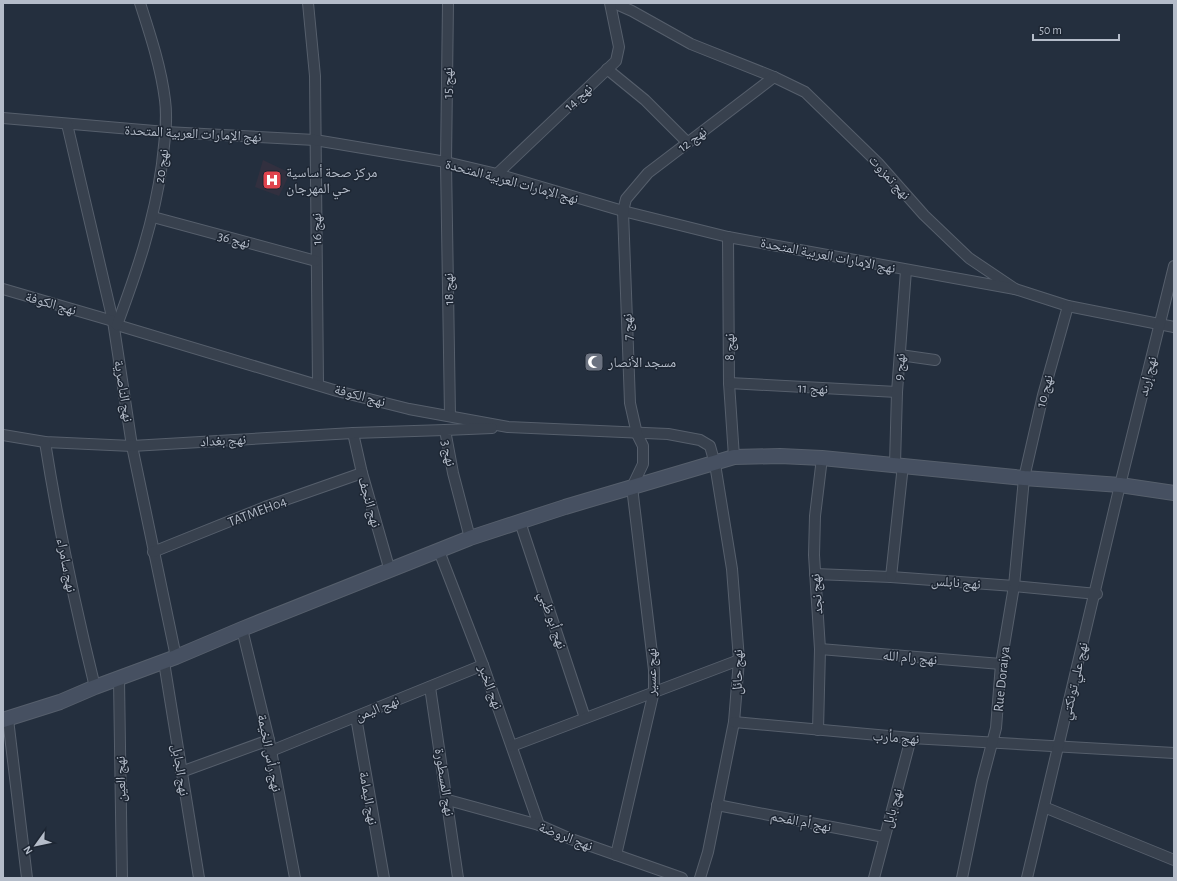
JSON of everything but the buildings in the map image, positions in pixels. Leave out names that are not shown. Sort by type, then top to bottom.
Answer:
[{"type":"main road","points":[[5,719],[60,702],[95,687],[119,680],[470,538],[632,487],[734,457],[780,456],[822,458],[1024,478],[1120,485],[1174,493]]},
{"type":"street","name":"نهج 20","points":[[115,323],[139,266],[153,217],[166,132],[165,101],[157,62],[140,3]]},
{"type":"street","name":"نهج 16","points":[[308,3],[315,76],[318,384]]},
{"type":"street","name":"نهج 15","points":[[446,162],[448,3]]},
{"type":"street","name":"نهج 14","points":[[496,174],[616,61],[619,47],[610,3]]},
{"type":"street","name":"نهج تمزوت","points":[[614,3],[632,10],[690,44],[774,77],[805,92],[878,163],[924,215],[969,258],[1015,289],[1068,306],[1174,326]]},
{"type":"street","points":[[607,69],[645,100],[688,142]]},
{"type":"street","name":"نهج 12","points":[[623,211],[626,199],[636,185],[648,173],[774,77]]},
{"type":"street","name":"نهج الإمارات العربية المتحدة","points":[[3,118],[166,132],[315,140],[446,162],[496,174],[623,211],[728,237],[1015,289]]},
{"type":"street","name":"نهج الناصرية","points":[[67,124],[115,323],[132,446],[153,552],[170,660]]},
{"type":"street","name":"نهج 18","points":[[446,162],[450,416]]},
{"type":"street","name":"نهج 7","points":[[623,211],[630,403],[637,434],[643,446],[643,464],[632,487]]},
{"type":"street","name":"نهج 36","points":[[153,217],[316,261]]},
{"type":"street","name":"نهج 8","points":[[728,237],[729,383],[734,457]]},
{"type":"street","name":"نهج إربد","points":[[1120,485],[1174,266]]},
{"type":"street","name":"نهج 9","points":[[891,577],[899,465],[897,392],[906,270]]},
{"type":"street","name":"نهج الكوفة","points":[[3,288],[337,391],[409,409],[508,427],[637,434],[668,434],[700,440],[710,446],[714,464]]},
{"type":"street","name":"نهج 10","points":[[1024,478],[1043,395],[1068,306]]},
{"type":"street","points":[[900,355],[935,360]]},
{"type":"street","name":"نهج 11","points":[[729,383],[897,392]]},
{"type":"street","name":"نهج 3","points":[[470,538],[453,473],[445,430],[508,427]]},
{"type":"street","name":"نهج بغداد","points":[[3,435],[45,442],[132,446],[353,433],[445,430]]},
{"type":"street","name":"نهج النجف","points":[[353,433],[362,473],[390,571]]},
{"type":"street","name":"نهج سامراء","points":[[45,442],[52,493],[72,594],[95,687]]},
{"type":"street","name":"نهج نجد","points":[[818,730],[820,649],[814,574],[815,516],[822,458]]},
{"type":"street","name":"نهج حائل","points":[[700,878],[708,852],[734,722],[739,660],[732,569],[714,464]]},
{"type":"street","name":"TATMEH04","points":[[153,552],[265,507],[362,473]]},
{"type":"street","name":"Rue Doraiya","points":[[962,878],[982,781],[993,744],[1001,664],[1014,586],[1024,478]]},
{"type":"street","name":"نهج علي تونكتي","points":[[1027,878],[1096,594],[1120,485]]},
{"type":"street","name":"نهج عسير","points":[[616,855],[654,691],[652,640],[632,487]]},
{"type":"street","name":"نهج أبو ظبي","points":[[520,522],[586,718]]},
{"type":"street","name":"نهج الخبر","points":[[439,551],[483,665],[539,825]]},
{"type":"street","name":"نهج نابلس","points":[[814,574],[891,577],[1096,594]]},
{"type":"street","name":"نهج رأس الخيمة","points":[[242,629],[269,740],[295,878]]},
{"type":"street","name":"نهج رام الله","points":[[820,649],[1001,664]]},
{"type":"street","name":"نهج الجابل","points":[[170,660],[181,772],[199,878]]},
{"type":"street","points":[[512,746],[739,660]]},
{"type":"street","name":"نهج اليمن","points":[[271,751],[483,665]]},
{"type":"street","name":"نهج العين","points":[[119,680],[122,878]]},
{"type":"street","name":"نهج المسطورة","points":[[430,687],[448,800],[458,878]]},
{"type":"street","name":"نهج اليمامة","points":[[356,717],[384,878]]},
{"type":"street","points":[[5,719],[27,878]]},
{"type":"street","name":"نهج مأرب","points":[[734,722],[993,744],[1174,754]]},
{"type":"street","name":"نهج بابل","points":[[874,878],[912,738]]},
{"type":"street","points":[[181,772],[269,740]]},
{"type":"street","name":"نهج الروضة","points":[[448,800],[539,825],[571,839],[682,878]]},
{"type":"street","name":"نهج أم الفحم","points":[[718,806],[884,837]]},
{"type":"street","points":[[1044,807],[1174,860]]},
{"type":"shaded area","name":"مركز صحة أساسية حي المهرجان","points":[[263,160],[290,173],[279,196],[255,187]]},
{"type":"place","name":"مركز صحة أساسية حي المهرجان","points":[[272,180]]},
{"type":"place","name":"مسجد الأنصار","points":[[594,362]]}]
